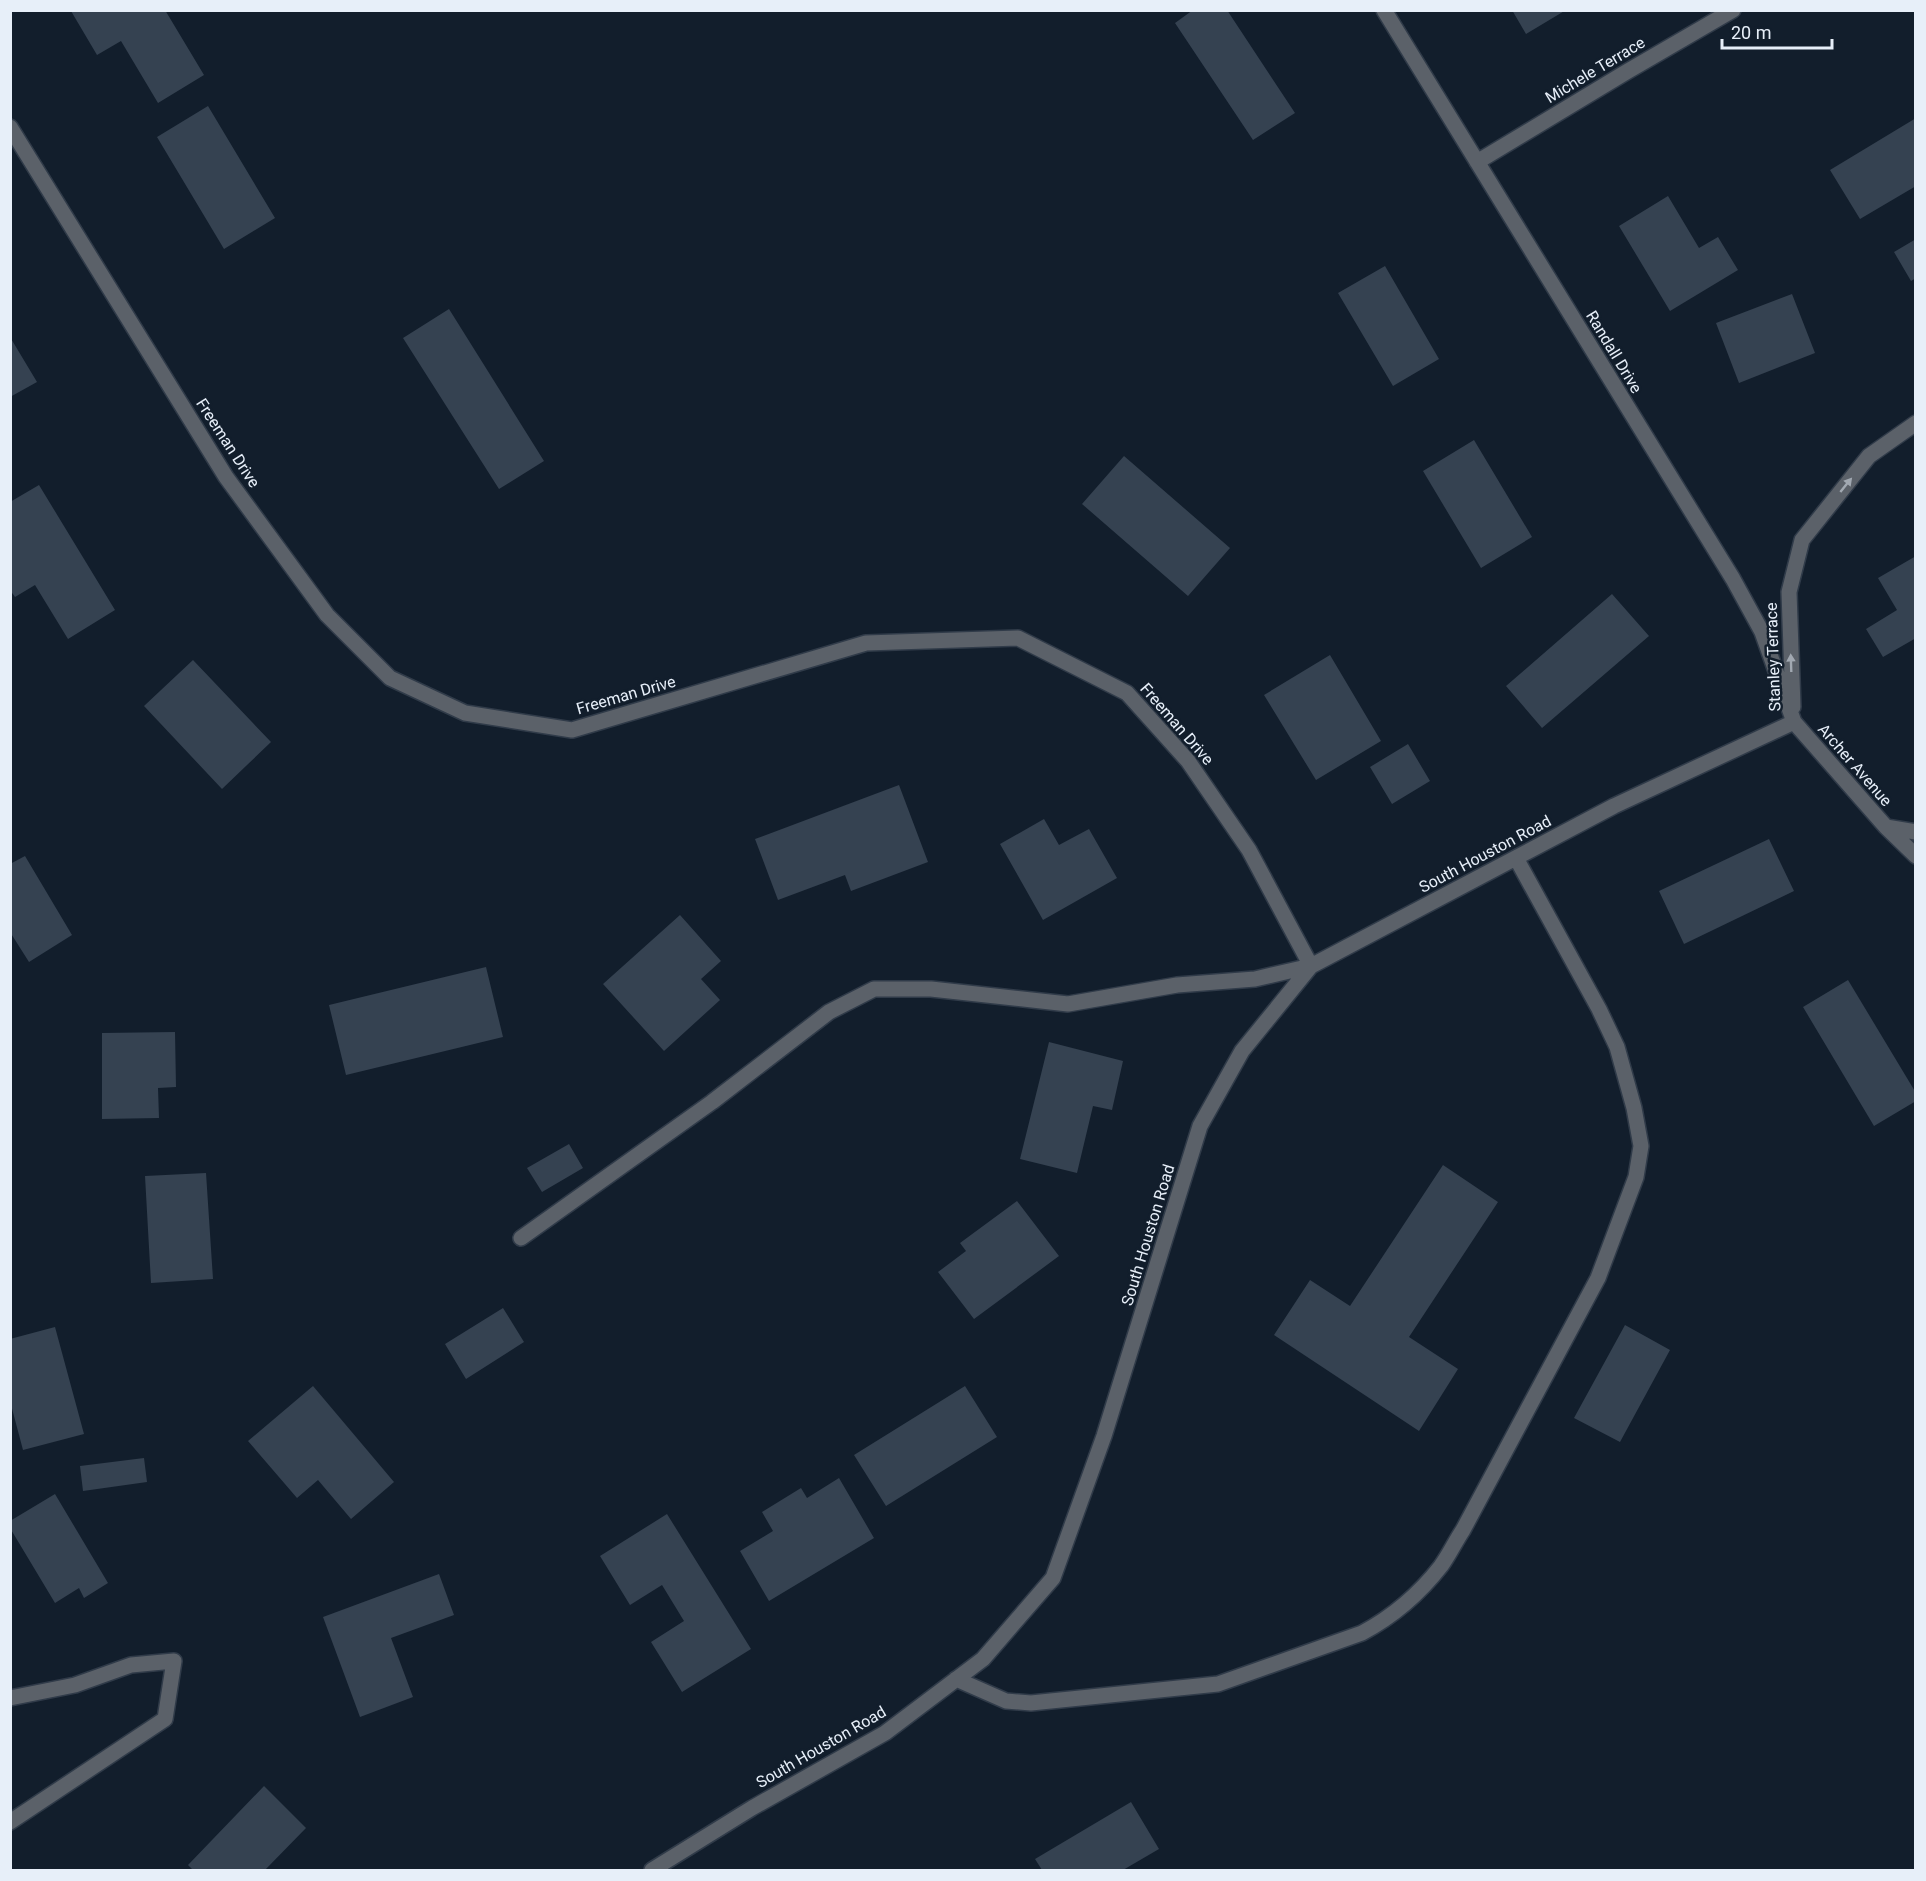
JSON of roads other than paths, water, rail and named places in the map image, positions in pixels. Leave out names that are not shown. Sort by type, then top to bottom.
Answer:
[{"type":"street","name":"Randall Drive","points":[[1384,10],[1733,579],[1762,632],[1794,722]]},
{"type":"street","name":"Michele Terrace","points":[[1477,162],[1734,10]]},
{"type":"street","name":"Freeman Drive","points":[[10,128],[226,477],[327,615],[390,678],[465,713],[572,730],[866,643],[1018,638],[1127,693],[1188,761],[1249,850],[1311,966]]},
{"type":"street","name":"Stanley Terrace","points":[[1794,722],[1789,592],[1802,540],[1869,456],[1916,423]]},
{"type":"street","name":"South Houston Road","points":[[652,1870],[752,1808],[885,1733],[983,1659],[1053,1578],[1104,1436],[1200,1126],[1242,1052],[1311,966],[1614,806],[1794,722]]},
{"type":"street","name":"Archer Avenue","points":[[1794,722],[1886,827],[1916,856]]},
{"type":"street","points":[[1886,827],[1916,832]]},
{"type":"street","points":[[956,1679],[1006,1701],[1031,1703],[1218,1684],[1362,1633],[1402,1606],[1441,1566],[1598,1278],[1636,1177],[1641,1146],[1634,1108],[1617,1047],[1599,1009],[1516,858]]},
{"type":"street","points":[[521,1238],[712,1102],[829,1012],[874,989],[931,988],[1042,1003],[1068,1004],[1177,985],[1255,979],[1311,966]]},
{"type":"street","points":[[10,1698],[75,1685],[131,1665],[174,1661],[165,1719],[10,1822]]}]
